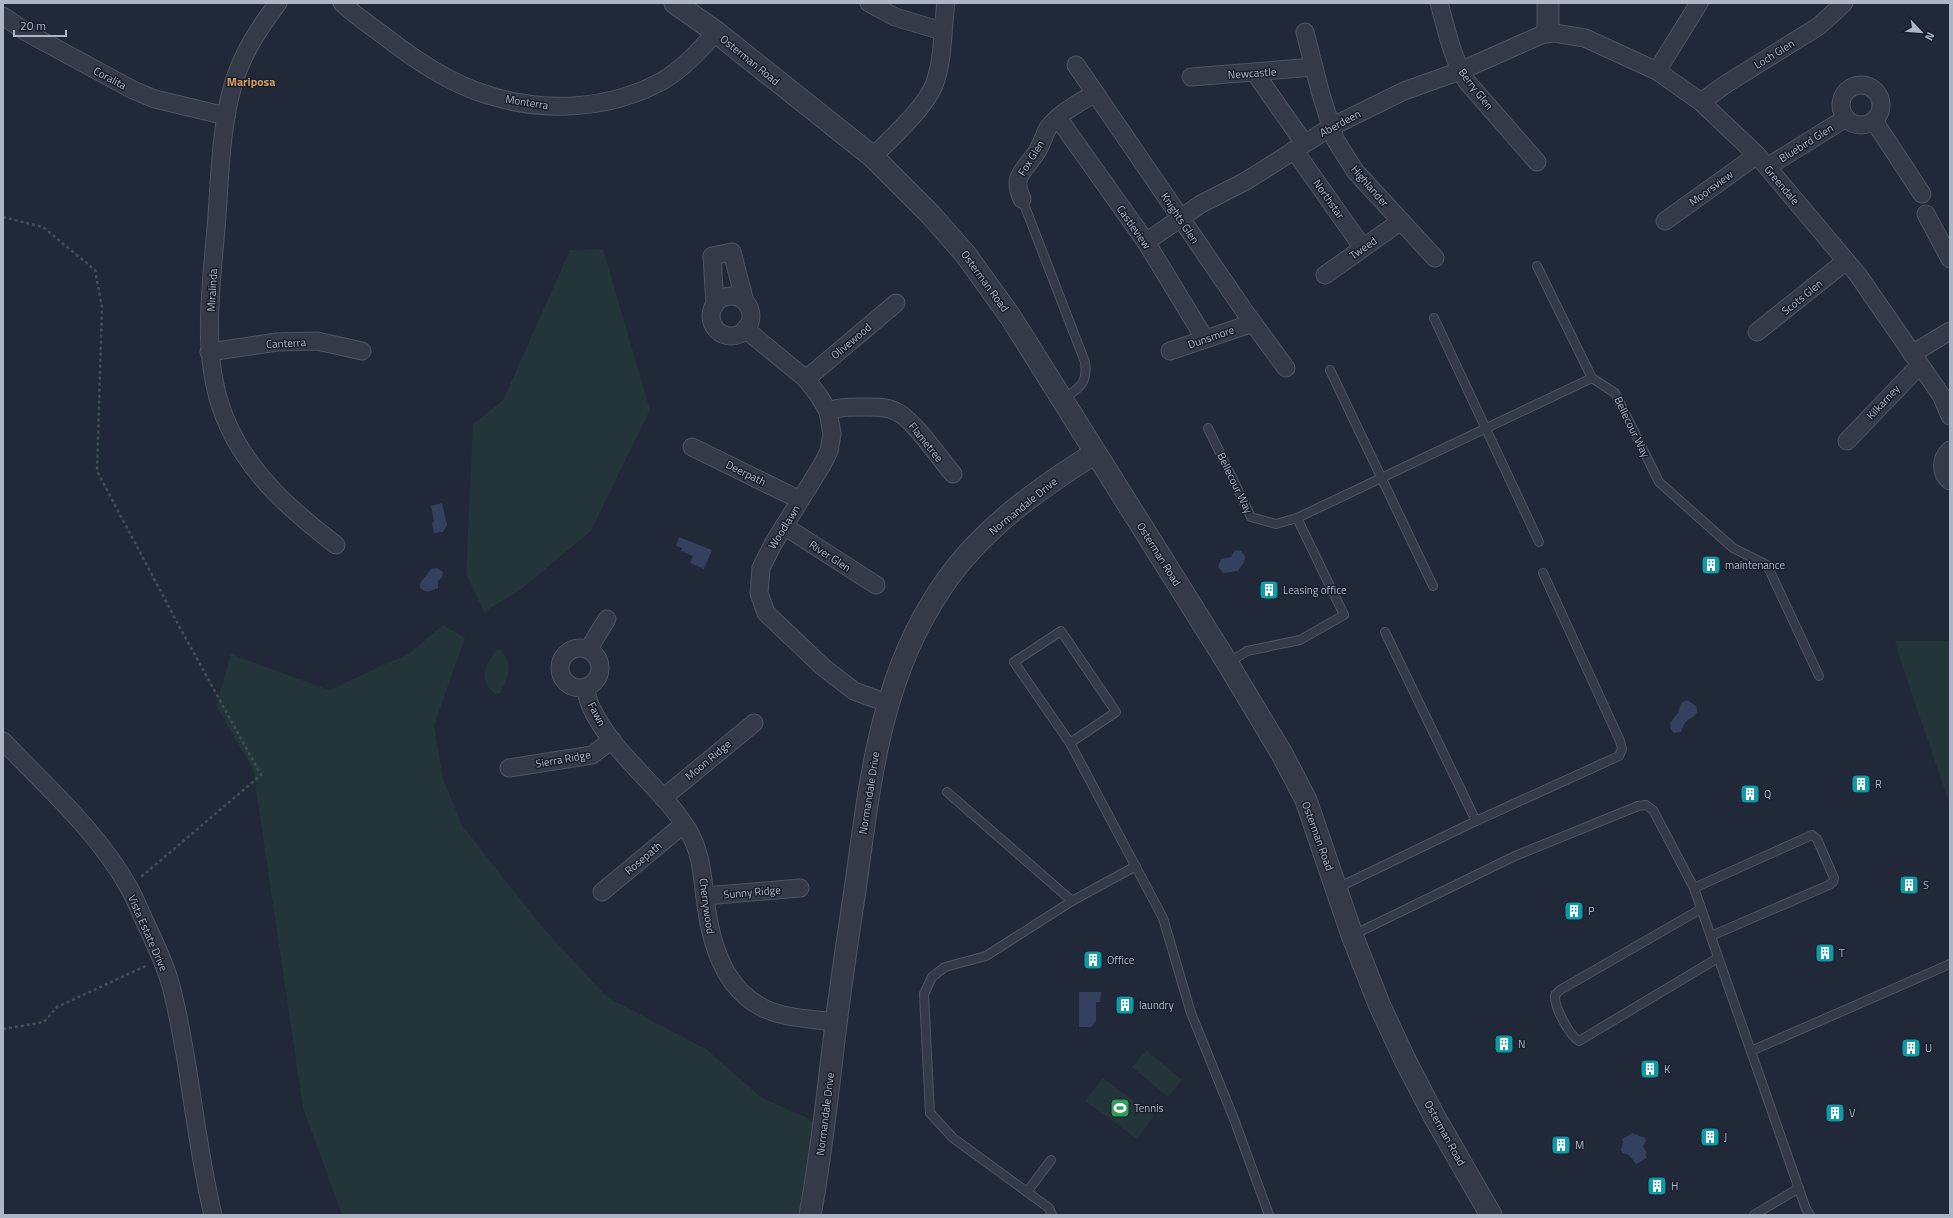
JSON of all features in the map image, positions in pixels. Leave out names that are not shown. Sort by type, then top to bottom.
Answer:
[{"type":"street","name":"Miralinda","points":[[278,3],[250,43],[233,84],[226,116],[213,266],[209,352],[215,386],[228,424],[243,453],[268,486],[299,517],[336,545]]},
{"type":"street","name":"Monterra","points":[[342,3],[403,50],[444,76],[487,95],[533,106],[568,107],[606,102],[641,91],[663,81],[690,60],[716,32]]},
{"type":"street","name":"Osterman Road","points":[[675,3],[716,32],[873,158],[931,214],[966,254],[1010,316],[1228,664],[1282,754],[1306,800],[1352,935],[1379,1004],[1405,1060],[1434,1116],[1491,1215]]},
{"type":"street","points":[[869,3],[895,17],[942,31]]},
{"type":"street","points":[[873,158],[925,101],[934,85],[941,57],[942,31],[946,3]]},
{"type":"street","name":"Berry Glen","points":[[1439,3],[1460,71],[1468,83],[1537,162]]},
{"type":"street","points":[[1548,3],[1548,32]]},
{"type":"street","points":[[1657,71],[1699,3]]},
{"type":"street","name":"Loch Glen","points":[[1701,102],[1726,84],[1818,26],[1844,3]]},
{"type":"street","name":"Coralita","points":[[3,16],[39,39],[133,90],[155,99],[226,116]]},
{"type":"street","name":"Highlander","points":[[1305,32],[1335,139],[1356,171],[1435,258]]},
{"type":"street","name":"Aberdeen","points":[[1146,242],[1201,204],[1246,181],[1331,127],[1404,91],[1460,71],[1548,32]]},
{"type":"street","name":"Greendale","points":[[1548,32],[1585,38],[1657,71],[1701,102],[1762,161],[1846,261],[1916,360],[1940,396],[1950,416]]},
{"type":"street","name":"Knights Glen","points":[[1076,65],[1180,218],[1286,368]]},
{"type":"street","name":"Newcastle","points":[[1191,77],[1314,67]]},
{"type":"street","name":"Northstar","points":[[1255,73],[1363,248]]},
{"type":"street","points":[[1865,86],[1876,92],[1880,98],[1880,112],[1874,121],[1865,125],[1858,125],[1846,118],[1843,112],[1842,99],[1851,88],[1865,86]]},
{"type":"street","name":"Fox Glen","points":[[1022,199],[1017,187],[1020,173],[1034,156],[1047,130],[1058,118],[1095,92]]},
{"type":"street","name":"Castleview","points":[[1058,118],[1146,242],[1205,339]]},
{"type":"street","name":"Bluebird Glen","points":[[1762,161],[1846,118]]},
{"type":"street","points":[[1874,121],[1922,194]]},
{"type":"street","name":"Moorsview","points":[[1665,222],[1762,161]]},
{"type":"street","points":[[1926,214],[1950,259]]},
{"type":"street","name":"Tweed","points":[[1326,275],[1401,221]]},
{"type":"street","points":[[732,252],[745,302],[751,314],[750,321],[745,329],[736,335],[730,336],[717,330],[711,318],[715,305],[712,256],[732,252]]},
{"type":"street","name":"Scots Glen","points":[[1757,332],[1846,261]]},
{"type":"street","points":[[715,305],[720,300],[733,296],[745,302]]},
{"type":"street","name":"Olivewood","points":[[806,379],[896,303]]},
{"type":"street","name":"Dunsmore","points":[[1170,351],[1253,323]]},
{"type":"street","name":"Woodlawn","points":[[745,329],[806,379],[828,411],[832,434],[830,451],[773,544],[761,568],[759,593],[766,613],[823,667],[854,691],[887,703]]},
{"type":"street","name":"Kilkarney","points":[[1847,441],[1916,360],[1950,331]]},
{"type":"street","name":"Canterra","points":[[209,352],[277,342],[317,341],[362,351]]},
{"type":"street","name":"Flametree","points":[[828,411],[839,407],[882,407],[896,411],[909,420],[953,474]]},
{"type":"street","name":"Deerpath","points":[[692,447],[800,500]]},
{"type":"street","points":[[1950,450],[1943,459],[1942,466],[1943,473],[1950,481]]},
{"type":"street","name":"Normandale Drive","points":[[810,1215],[819,1166],[836,1022],[871,775],[887,703],[901,665],[921,622],[942,587],[966,555],[998,524],[1030,497],[1095,452]]},
{"type":"street","name":"River Glen","points":[[784,526],[876,586]]},
{"type":"street","points":[[588,650],[607,619]]},
{"type":"street","points":[[574,649],[588,650],[598,659],[599,673],[596,679],[585,687],[578,688],[566,682],[562,676],[560,663],[563,656],[574,649]]},
{"type":"street","name":"Fawn","points":[[585,687],[590,706],[612,740]]},
{"type":"street","name":"Moon Ridge","points":[[663,798],[754,723]]},
{"type":"street","name":"Sierra Ridge","points":[[509,768],[592,755],[612,740]]},
{"type":"street","name":"Cherrywood","points":[[612,740],[684,824],[699,855],[712,942],[728,976],[753,1002],[772,1011],[787,1016],[836,1022]]},
{"type":"street","name":"Vista Estate Drive","points":[[3,741],[79,820],[111,861],[129,888],[162,960],[173,992],[188,1060],[197,1133],[213,1215]]},
{"type":"street","name":"Rosepath","points":[[602,892],[684,824]]},
{"type":"street","name":"Sunny Ridge","points":[[705,896],[800,888]]},
{"type":"lane","points":[[1022,199],[1084,362],[1086,371],[1083,383],[1079,388],[1062,400]]},
{"type":"lane","points":[[1537,266],[1592,378]]},
{"type":"lane","points":[[1434,318],[1539,542]]},
{"type":"lane","points":[[1330,370],[1433,586]]},
{"type":"lane","name":"Bellecour Way","points":[[1208,428],[1250,517],[1276,524],[1297,518],[1592,378],[1615,393],[1659,482],[1733,548],[1767,565],[1819,676]]},
{"type":"lane","points":[[1228,664],[1247,651],[1300,640],[1344,615],[1297,518]]},
{"type":"lane","points":[[1337,888],[1476,821],[1619,756],[1621,753],[1620,741],[1543,573]]},
{"type":"lane","points":[[1070,743],[1116,712],[1061,631],[1014,662],[1070,743],[1163,918],[1191,1013],[1234,1119],[1269,1215]]},
{"type":"lane","points":[[1385,632],[1476,821]]},
{"type":"lane","points":[[947,792],[1072,901]]},
{"type":"lane","points":[[1352,935],[1515,856],[1638,806],[1646,805],[1653,810],[1694,888],[1799,1188],[1810,1215]]},
{"type":"lane","points":[[1694,888],[1812,835],[1817,839],[1834,878],[1830,885],[1711,936]]},
{"type":"lane","points":[[1052,1215],[1050,1208],[953,1138],[930,1113],[924,994],[932,977],[945,967],[986,956],[1072,901],[1136,866]]},
{"type":"lane","points":[[1701,909],[1560,990],[1555,995],[1554,1002],[1563,1020],[1579,1042],[1718,958]]},
{"type":"lane","points":[[1751,1051],[1950,964]]},
{"type":"lane","points":[[1027,1192],[1051,1160]]},
{"type":"lane","points":[[1754,1215],[1799,1188]]},
{"type":"path","points":[[3,217],[43,227],[95,270],[102,307],[97,471],[179,626],[261,775],[129,888]]},
{"type":"path","points":[[3,1028],[44,1022],[57,1007],[162,960]]},
{"type":"shaded area","points":[[603,249],[650,410],[591,531],[520,590],[484,612],[466,574],[473,424],[503,400],[570,250]]},
{"type":"shaded area","points":[[443,625],[465,638],[434,725],[443,779],[462,825],[538,922],[607,997],[706,1049],[762,1098],[806,1117],[823,1129],[802,1215],[342,1215],[303,1108],[253,769],[216,706],[231,654],[329,690],[410,653]]},
{"type":"shaded area","points":[[1895,641],[1950,641],[1950,805],[1899,656]]},
{"type":"shaded area","points":[[497,650],[501,650],[505,655],[508,671],[506,682],[500,693],[495,694],[486,684],[485,672],[492,655]]},
{"type":"shaded area","points":[[1146,1050],[1182,1080],[1168,1097],[1132,1067]]},
{"type":"shaded area","name":"Tennis","points":[[1103,1078],[1154,1116],[1137,1139],[1085,1101]]},
{"type":"water","points":[[442,503],[447,525],[443,532],[434,533],[432,523],[434,521],[431,506]]},
{"type":"water","points":[[679,537],[712,550],[704,569],[690,563],[693,556],[681,551],[682,548],[676,546]]},
{"type":"water","points":[[1235,550],[1241,551],[1245,556],[1244,562],[1238,571],[1223,573],[1218,567],[1221,559],[1231,557]]},
{"type":"water","points":[[437,568],[443,572],[442,577],[438,581],[438,588],[431,591],[422,590],[420,588],[420,583],[431,569]]},
{"type":"water","points":[[1687,700],[1696,706],[1697,713],[1684,724],[1681,732],[1674,733],[1671,729],[1670,723],[1678,713],[1681,703]]},
{"type":"water","points":[[1079,992],[1101,992],[1100,1002],[1096,1002],[1096,1021],[1091,1027],[1079,1027]]},
{"type":"water","points":[[1633,1133],[1644,1137],[1646,1141],[1643,1146],[1647,1153],[1645,1154],[1647,1158],[1636,1164],[1629,1155],[1623,1153],[1621,1150],[1623,1142],[1622,1139]]},
{"type":"place","name":"maintenance","points":[[1711,565]]},
{"type":"place","name":"Leasing office","points":[[1269,590]]},
{"type":"place","name":"R","points":[[1861,784]]},
{"type":"place","name":"Q","points":[[1750,794]]},
{"type":"place","name":"S","points":[[1909,885]]},
{"type":"place","name":"P","points":[[1574,911]]},
{"type":"place","name":"T","points":[[1825,953]]},
{"type":"place","name":"Office","points":[[1093,960]]},
{"type":"place","name":"laundry","points":[[1125,1005]]},
{"type":"place","name":"N","points":[[1504,1044]]},
{"type":"place","name":"U","points":[[1911,1048]]},
{"type":"place","name":"K","points":[[1650,1069]]},
{"type":"place","name":"Tennis","points":[[1120,1108]]},
{"type":"place","name":"V","points":[[1835,1113]]},
{"type":"place","name":"J","points":[[1710,1137]]},
{"type":"place","name":"M","points":[[1561,1145]]},
{"type":"place","name":"H","points":[[1657,1186]]},
{"type":"district","name":"Mariposa","points":[[251,82]]}]
